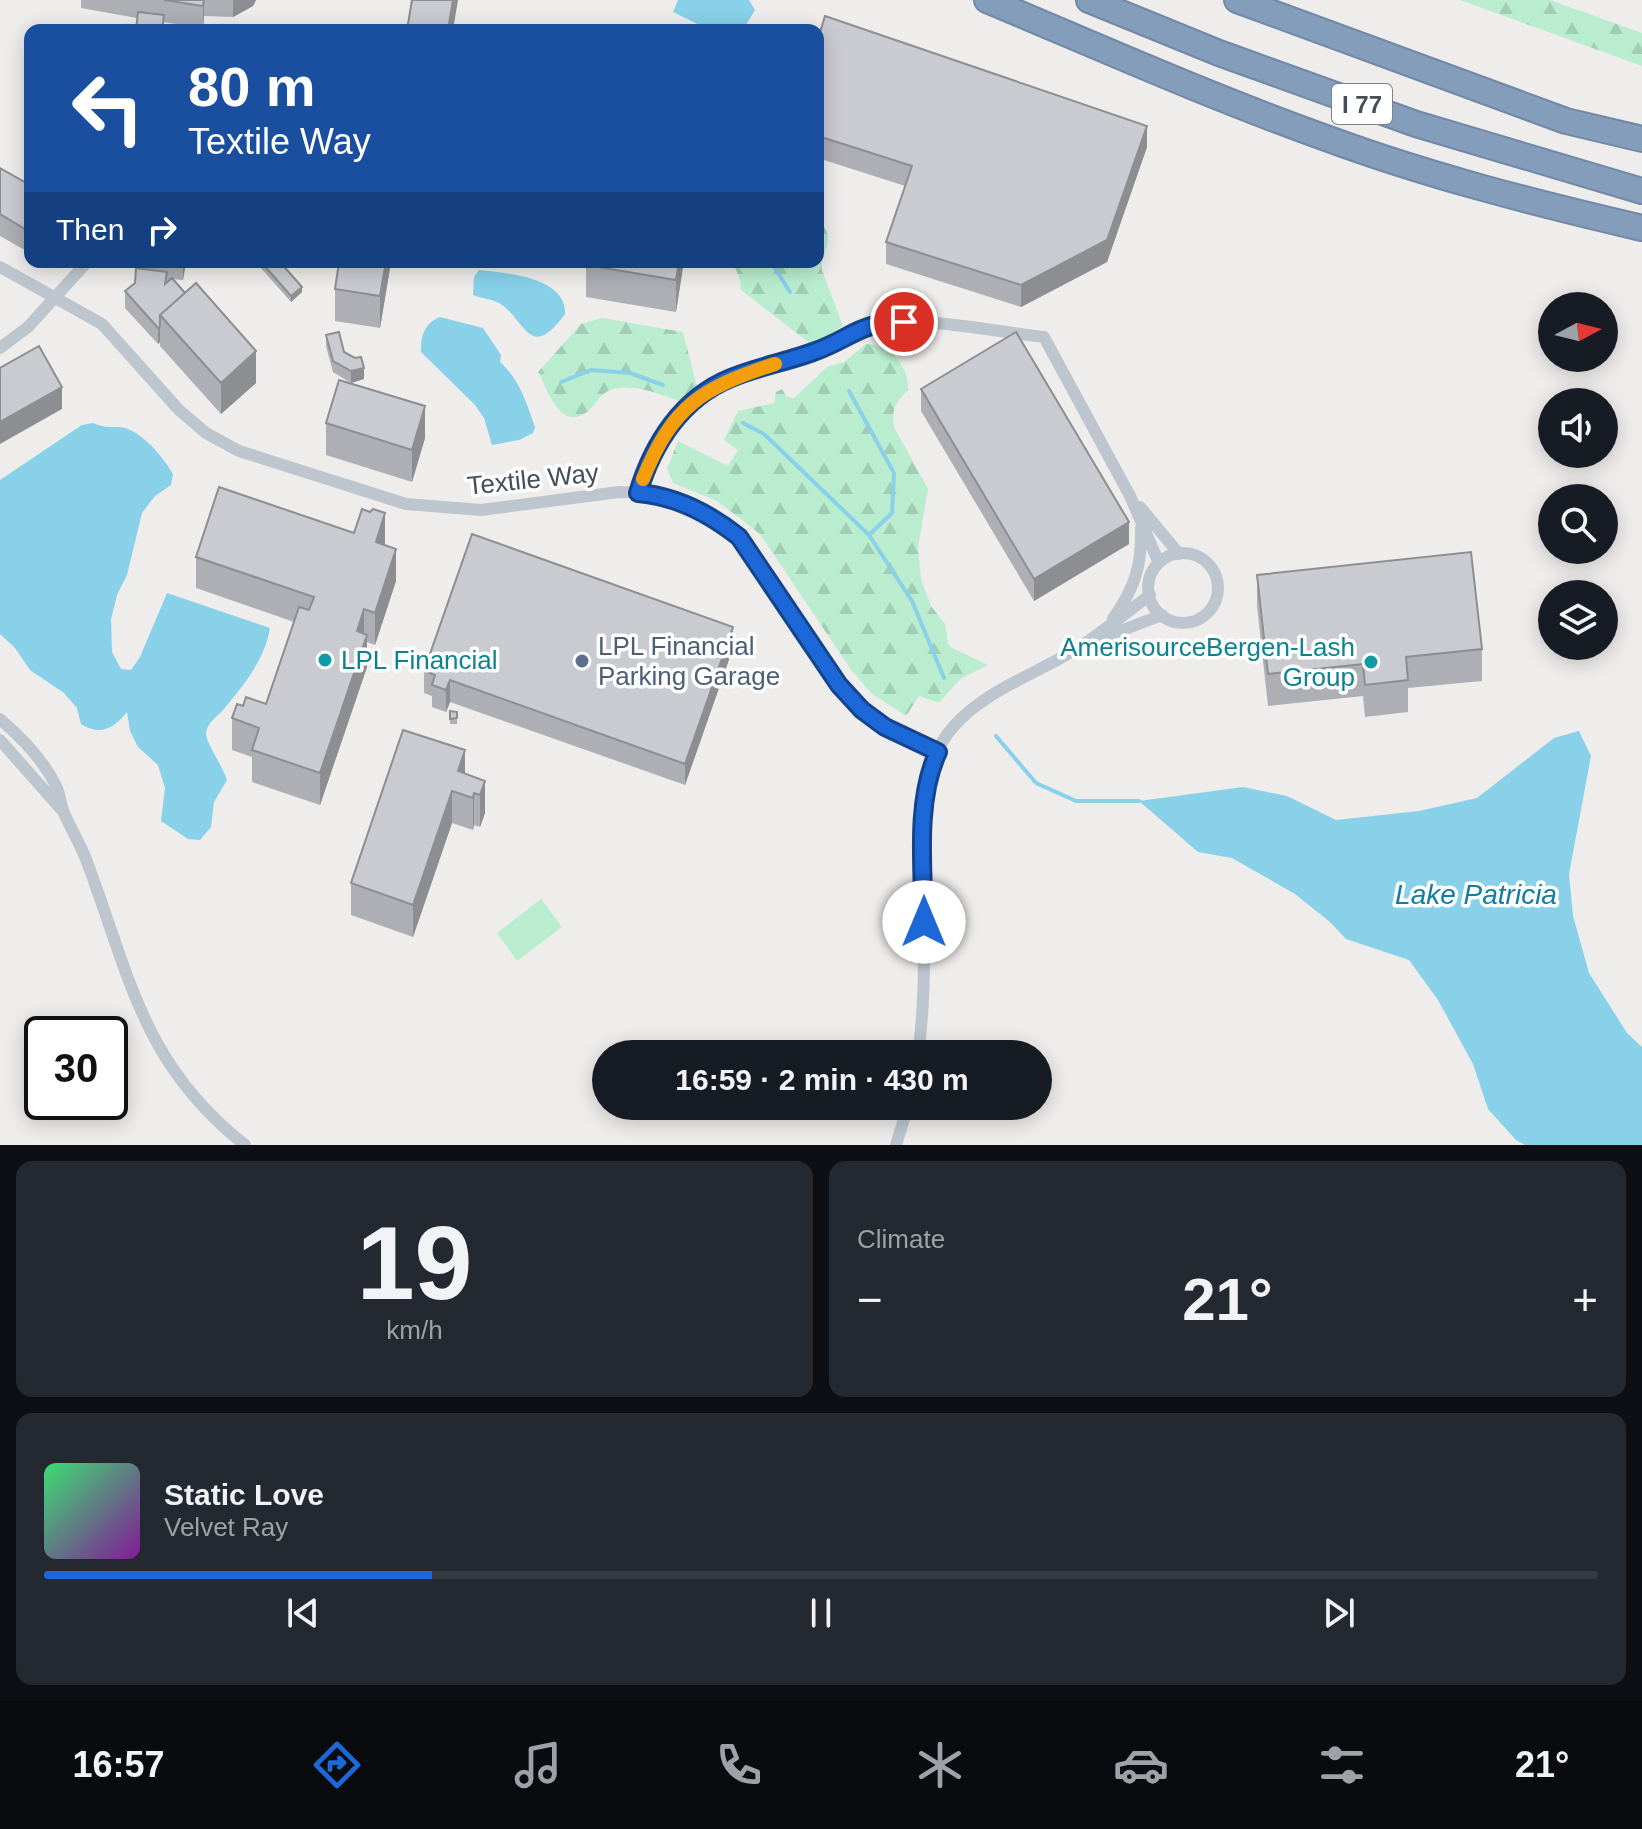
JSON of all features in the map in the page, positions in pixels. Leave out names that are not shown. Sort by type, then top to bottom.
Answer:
[{"type":"highway","points":[[987,0],[1326,138],[1460,182],[1642,228]]},
{"type":"highway","name":"I 77","points":[[1089,0],[1219,53],[1416,124],[1642,191]]},
{"type":"highway","name":"I 77","points":[[1237,0],[1566,121],[1642,139]]},
{"type":"highway","points":[[1269,0],[1296,23]]},
{"type":"street","name":"Textile Way","points":[[0,267],[102,324],[179,410],[206,433],[239,451],[406,504],[481,510],[619,492],[638,493],[691,507],[722,523],[739,537],[839,685],[862,710],[885,727],[938,752]]},
{"type":"street","points":[[0,348],[28,327],[82,268]]},
{"type":"street","points":[[638,493],[662,437],[689,405],[731,378],[821,349],[870,325],[892,322],[1044,337],[1130,496],[1159,563]]},
{"type":"street","points":[[1130,496],[1179,554]]},
{"type":"street","points":[[1108,626],[1136,579],[1142,548],[1141,521]]},
{"type":"street","points":[[1179,554],[1194,555],[1212,568],[1219,589],[1211,610],[1191,623],[1178,623],[1162,615],[1151,602],[1150,578],[1159,563],[1179,554]]},
{"type":"street","points":[[919,1040],[923,1003],[924,805],[938,752],[953,727],[981,703],[1080,647],[1150,595]]},
{"type":"street","points":[[1080,647],[1162,615]]},
{"type":"street","points":[[0,719],[22,738],[57,786],[63,811],[87,861],[135,1000],[156,1043],[205,1111],[245,1145]]},
{"type":"street","points":[[0,740],[63,811]]},
{"type":"street","points":[[896,1145],[904,1120]]},
{"type":"green space","points":[[1460,0],[1550,0],[1642,33],[1642,66]]},
{"type":"green space","points":[[824,227],[828,239],[824,254]]},
{"type":"green space","points":[[735,268],[822,268],[843,326],[812,345],[741,290]]},
{"type":"green space","points":[[602,318],[683,332],[697,387],[681,401],[645,390],[617,388],[605,393],[590,410],[577,417],[562,413],[538,372],[581,324]]},
{"type":"green space","points":[[866,344],[890,352],[905,372],[908,390],[895,406],[893,421],[928,489],[918,548],[921,579],[931,606],[945,624],[948,643],[952,648],[988,665],[960,679],[939,703],[919,696],[906,716],[871,693],[852,671],[760,534],[717,501],[673,483],[667,469],[678,441],[728,466],[738,450],[724,440],[738,411],[774,403],[776,392],[782,389],[787,397],[794,398],[827,367],[844,362]]},
{"type":"green space","points":[[541,899],[562,927],[517,961],[497,933]]},
{"type":"water","points":[[678,0],[749,0],[755,10],[747,24],[698,24],[673,12]]},
{"type":"water","points":[[479,270],[518,275],[546,285],[563,302],[565,314],[553,329],[543,336],[535,336],[497,302],[473,295],[474,277]]},
{"type":"water","points":[[440,317],[483,328],[501,355],[500,362],[522,392],[535,427],[533,433],[519,440],[492,445],[484,418],[475,405],[421,352],[424,331]]},
{"type":"water","points":[[93,423],[125,428],[139,435],[159,454],[173,474],[171,485],[155,496],[142,513],[127,575],[117,595],[111,619],[112,652],[121,669],[131,670],[140,657],[167,593],[270,628],[264,650],[253,671],[207,730],[209,743],[227,780],[214,802],[211,827],[200,840],[188,839],[161,821],[165,788],[158,765],[138,747],[130,731],[127,712],[118,722],[101,730],[81,724],[77,708],[64,693],[30,670],[15,648],[0,634],[0,480],[82,425]]},
{"type":"water","name":"Lake Patricia","points":[[1579,731],[1591,756],[1569,874],[1573,916],[1589,973],[1627,1033],[1642,1047],[1642,1145],[1525,1145],[1516,1140],[1488,1109],[1473,1064],[1438,1000],[1409,960],[1346,939],[1295,894],[1232,858],[1198,852],[1139,801],[1243,787],[1287,796],[1336,820],[1419,811],[1477,798],[1554,738]]},
{"type":"building","points":[[164,0],[204,0],[203,6]]},
{"type":"building","points":[[412,0],[453,0],[449,24],[408,24]]},
{"type":"building","points":[[138,12],[164,15],[163,24],[137,24]]},
{"type":"building","points":[[825,16],[1147,126],[1107,240],[1021,285],[886,242],[912,166],[824,138]]},
{"type":"building","points":[[0,168],[24,182],[24,228],[0,214]]},
{"type":"building","points":[[136,268],[167,272],[165,284],[172,278],[185,293],[160,315],[158,328],[125,291],[135,283]]},
{"type":"building","points":[[266,268],[285,268],[302,287],[291,296]]},
{"type":"building","points":[[338,268],[385,268],[380,296],[335,289]]},
{"type":"building","points":[[604,268],[678,268],[676,280]]},
{"type":"building","points":[[196,283],[256,351],[221,383],[160,315]]},
{"type":"building","points":[[339,332],[344,352],[355,358],[361,357],[364,368],[351,371],[333,361],[326,335]]},
{"type":"building","points":[[1016,332],[1129,522],[1034,579],[921,389]]},
{"type":"building","points":[[39,346],[62,387],[0,422],[0,368]]},
{"type":"building","points":[[339,380],[425,406],[412,450],[326,423]]},
{"type":"building","name":"LPL Financial","points":[[219,487],[354,533],[362,509],[385,513],[376,542],[396,549],[375,613],[364,609],[357,631],[367,635],[320,773],[252,750],[259,728],[232,718],[237,704],[243,706],[246,697],[266,704],[299,607],[309,610],[314,597],[196,557]]},
{"type":"building","name":"LPL Financial Parking Garage","points":[[472,534],[733,627],[685,764],[450,680],[446,690],[432,685],[435,675],[424,671]]},
{"type":"building","name":"AmerisourceBergen-Lash Group","points":[[1471,552],[1482,649],[1406,657],[1408,680],[1365,685],[1363,664],[1268,674],[1257,575]]},
{"type":"building","points":[[450,711],[457,712],[457,718],[450,719]]},
{"type":"building","points":[[403,730],[465,750],[458,771],[485,781],[480,795],[474,793],[473,798],[452,791],[413,905],[351,883]]},
{"type":"waterway","points":[[775,268],[790,292]]},
{"type":"waterway","points":[[561,382],[591,370],[630,373],[663,385]]},
{"type":"waterway","points":[[849,391],[894,473],[892,513],[869,535]]},
{"type":"waterway","points":[[743,423],[764,434],[869,535],[912,601],[944,678]]},
{"type":"waterway","points":[[996,736],[1036,783],[1076,801],[1139,801]]},
{"type":"slow traffic","points":[[643,479],[662,437],[689,405],[711,388],[731,378],[775,364]]},
{"type":"place","name":"LPL Financial","points":[[325,660]]},
{"type":"place","name":"LPL Financial Parking Garage","points":[[582,661]]},
{"type":"place","name":"AmerisourceBergen-Lash Group","points":[[1371,662]]},
{"type":"route","points":[[904,322],[870,325],[829,346],[731,378],[711,388],[689,405],[662,437],[638,493],[691,507],[722,523],[739,537],[839,685],[862,710],[885,727],[938,752],[924,805],[924,922]]}]
